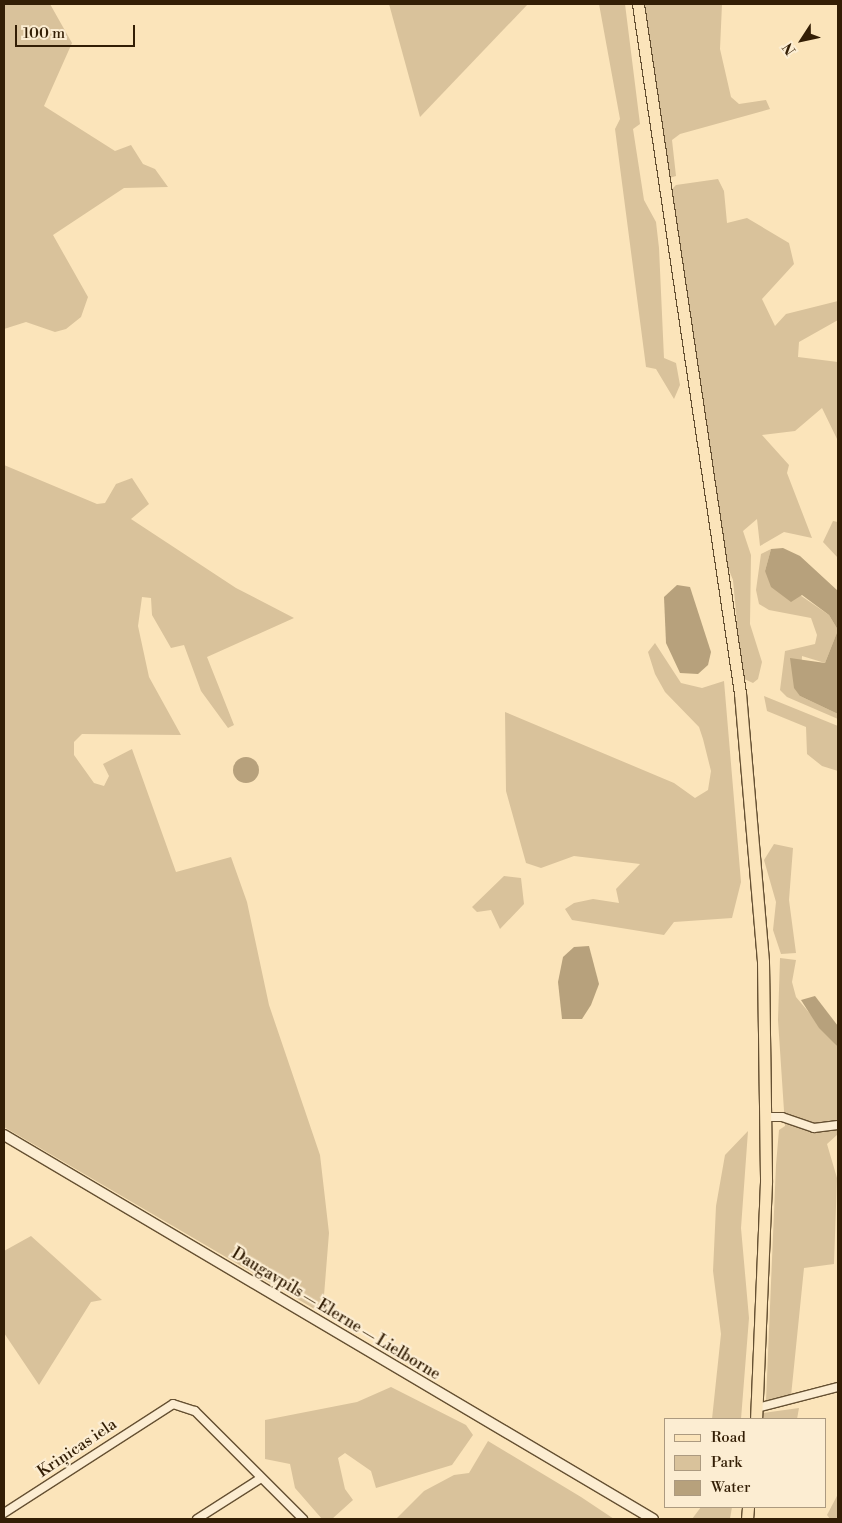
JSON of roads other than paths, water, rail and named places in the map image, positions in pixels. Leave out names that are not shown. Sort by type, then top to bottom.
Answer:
[{"type":"main road","points":[[638,4],[740,692],[763,962],[766,1117],[757,1414]]},
{"type":"main road","name":"Daugavpils — Elerne — Lielborne","points":[[4,1135],[653,1519]]},
{"type":"street","points":[[766,1117],[788,1119],[814,1128],[838,1125]]},
{"type":"street","points":[[757,1414],[838,1387]]},
{"type":"street","name":"Kriņicas iela","points":[[4,1513],[166,1405],[195,1411],[261,1478]]},
{"type":"street","points":[[197,1519],[261,1478],[303,1519]]},
{"type":"water","points":[[783,548],[800,556],[838,591],[838,630],[829,615],[802,595],[791,602],[771,587],[765,571],[771,549]]},
{"type":"water","points":[[677,585],[690,587],[711,652],[708,665],[698,674],[680,673],[666,643],[664,597]]},
{"type":"water","points":[[838,630],[838,714],[800,696],[794,688],[790,658],[825,663]]},
{"type":"water","points":[[246,757],[255,761],[259,770],[255,779],[246,783],[237,779],[233,770],[237,761]]},
{"type":"water","points":[[589,946],[599,984],[591,1005],[582,1019],[562,1019],[558,982],[563,957],[574,947]]},
{"type":"water","points":[[815,996],[838,1026],[838,1047],[819,1028],[801,1000]]}]
